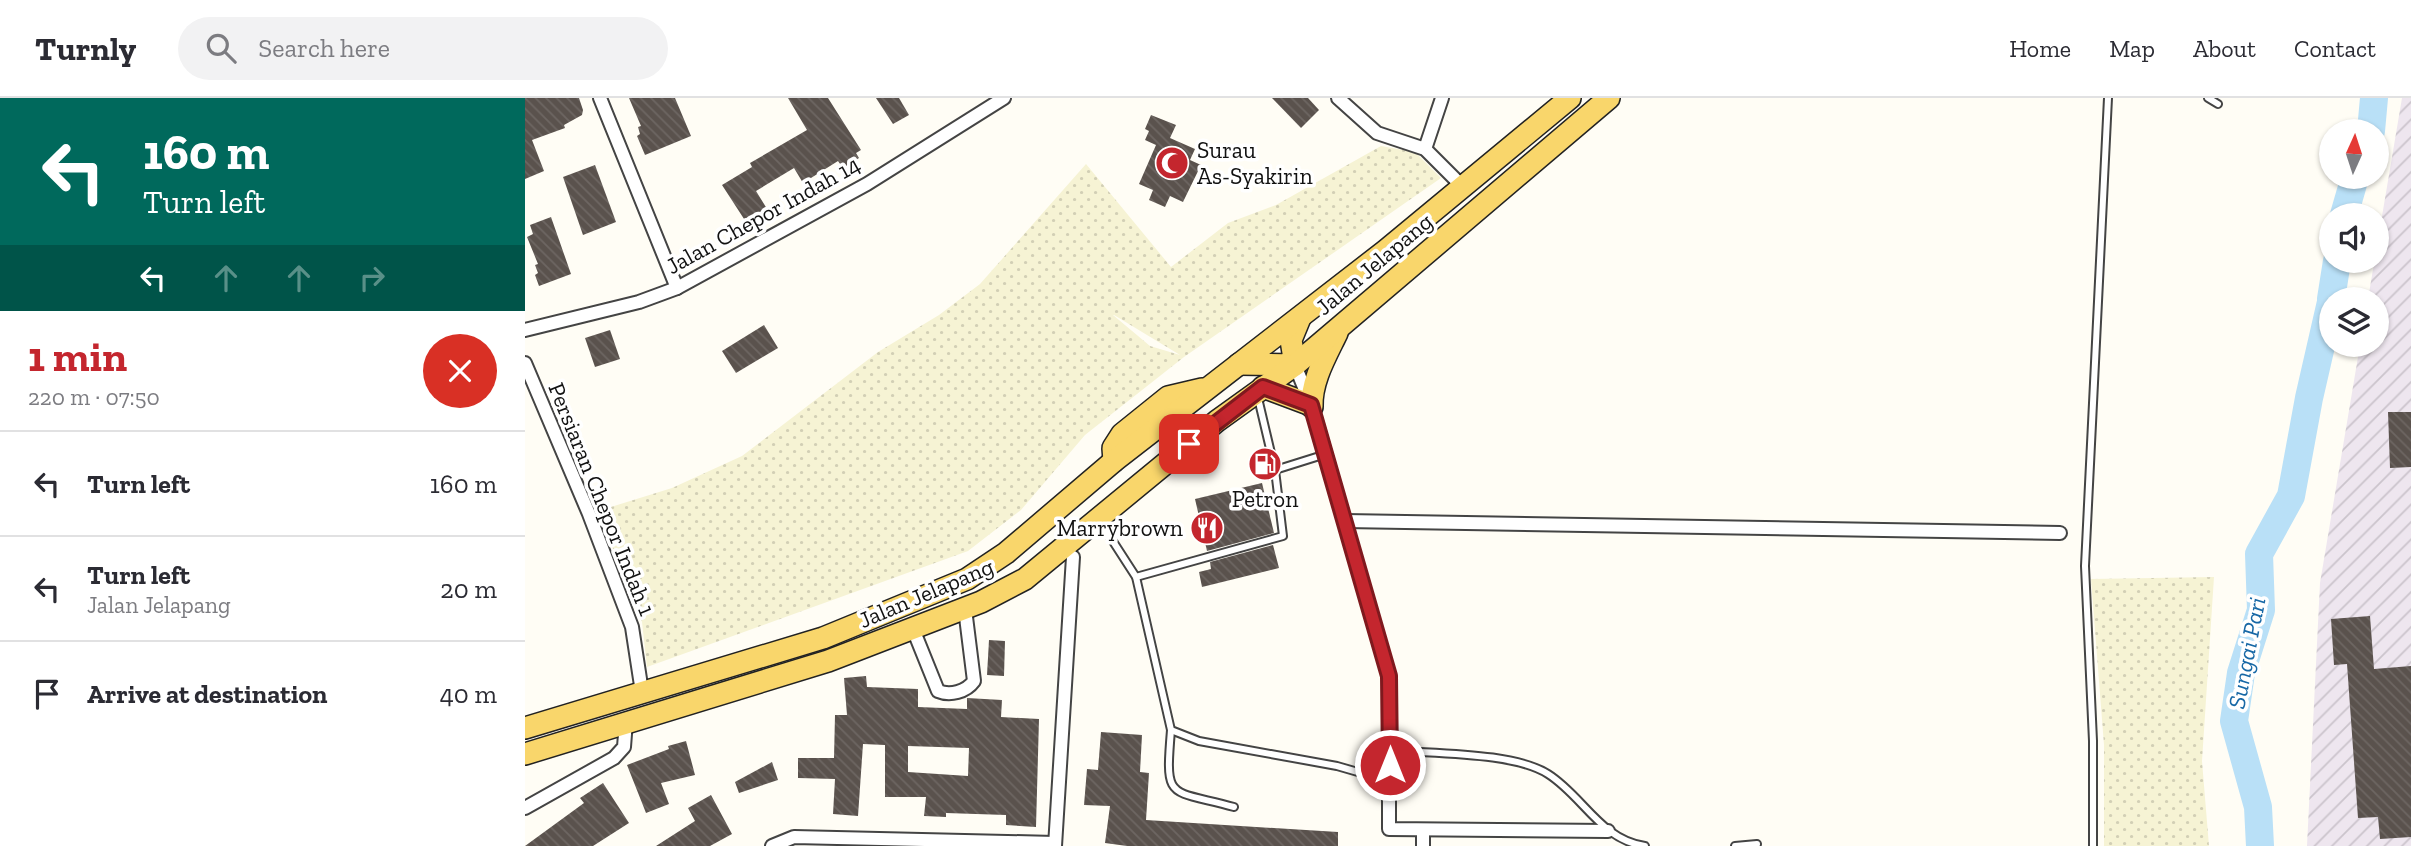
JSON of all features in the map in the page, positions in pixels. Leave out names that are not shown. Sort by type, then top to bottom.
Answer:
[{"type":"main road","name":"Jalan Jelapang","points":[[525,728],[823,638],[967,579],[1006,553],[1092,482],[1114,461],[1115,440],[1168,397],[1209,388],[1463,187],[1569,98]]},
{"type":"main road","name":"Jalan Jelapang","points":[[525,754],[828,661],[965,609],[1025,579],[1107,519],[1260,389],[1295,365],[1609,98]]},
{"type":"main road","points":[[1239,364],[1295,365],[1291,340],[1301,316]]},
{"type":"main road","points":[[1260,389],[1312,406],[1311,396],[1319,372],[1339,328]]},
{"type":"main road","points":[[1025,579],[1073,557],[1107,519],[1107,490],[1103,485],[1092,482]]},
{"type":"street","points":[[600,98],[677,288]]},
{"type":"street","name":"Jalan Chepor Indah 14","points":[[525,330],[639,302],[677,288],[867,184],[1004,98]]},
{"type":"street","points":[[1338,98],[1377,133],[1425,149],[1463,187]]},
{"type":"street","points":[[1425,149],[1442,98]]},
{"type":"street","name":"Persiaran Chepor Indah 1","points":[[525,363],[589,514],[632,627],[642,692]]},
{"type":"street","points":[[1295,365],[1312,406],[1389,676],[1389,829],[1608,831]]},
{"type":"street","points":[[1345,521],[2060,533]]},
{"type":"street","points":[[772,846],[794,837],[882,844],[1055,844],[1073,557]]},
{"type":"street","points":[[913,629],[938,691],[947,695],[969,688],[974,681],[965,609]]},
{"type":"street","points":[[525,808],[614,758],[624,747],[626,721]]},
{"type":"street","points":[[1423,831],[1423,846]]},
{"type":"lane","points":[[2093,846],[2093,741],[2085,566],[2108,98]]},
{"type":"lane","points":[[2208,98],[2218,104]]},
{"type":"lane","points":[[1136,578],[1283,536],[1275,470],[1260,389]]},
{"type":"lane","points":[[1275,470],[1326,454]]},
{"type":"lane","points":[[1107,519],[1136,578],[1171,730],[1167,774],[1170,785],[1177,792],[1234,807]]},
{"type":"lane","points":[[1171,730],[1199,741],[1337,766],[1389,781]]},
{"type":"lane","points":[[1391,750],[1510,759],[1548,774],[1608,831],[1645,846]]},
{"type":"lane","points":[[1735,846],[1757,844]]},
{"type":"shaded area","points":[[2402,98],[2411,98],[2411,846],[2307,846],[2320,583],[2358,357],[2389,357],[2389,287],[2370,287],[2372,273],[2389,273],[2389,203],[2384,203],[2387,189],[2389,189]]},
{"type":"shaded area","points":[[1381,146],[1415,152],[1441,178],[1184,357],[1085,435],[1021,510],[968,551],[647,667],[642,622],[598,511],[672,488],[742,456],[878,352],[939,315],[980,284],[1086,164],[1171,267],[1228,223],[1276,205]],"holes":[[[1113,315],[1180,355],[1150,346]]]},
{"type":"shaded area","points":[[2214,577],[2202,761],[2209,846],[2104,846],[2104,745],[2091,579]]},
{"type":"building","points":[[525,98],[579,98],[583,110],[582,115],[564,125],[565,128],[532,140],[544,171],[525,179]]},
{"type":"building","points":[[629,98],[675,98],[691,136],[645,155],[637,136],[640,134],[638,127],[641,126]]},
{"type":"building","points":[[788,98],[828,98],[861,150],[856,153],[859,158],[843,168],[838,161],[803,183],[794,168],[756,191],[769,212],[746,222],[722,185],[752,167],[750,163],[807,130]]},
{"type":"building","points":[[876,98],[899,98],[909,115],[893,124]]},
{"type":"building","points":[[1272,98],[1308,98],[1319,110],[1301,128]]},
{"type":"building","name":"Surau As-Syakirin","points":[[1151,115],[1176,125],[1170,138],[1195,149],[1190,160],[1201,165],[1183,202],[1170,196],[1165,207],[1149,200],[1153,190],[1139,184],[1156,145],[1145,140],[1149,131],[1145,129]]},
{"type":"building","points":[[595,165],[616,222],[583,235],[563,177]]},
{"type":"building","points":[[551,217],[571,274],[539,286],[535,275],[538,273],[535,265],[538,264],[527,237],[533,234],[530,225]]},
{"type":"building","points":[[764,325],[778,348],[736,373],[722,351]]},
{"type":"building","points":[[610,330],[620,359],[595,367],[585,338]]},
{"type":"building","points":[[2388,412],[2411,412],[2411,467],[2390,468]]},
{"type":"building","points":[[1262,483],[1274,533],[1207,551],[1195,499]]},
{"type":"building","points":[[1273,545],[1279,568],[1202,587],[1199,572],[1211,569],[1210,562]]},
{"type":"building","points":[[2370,616],[2374,669],[2411,666],[2411,837],[2380,839],[2378,817],[2358,818],[2347,664],[2334,665],[2331,619]]},
{"type":"building","points":[[989,640],[1005,641],[1004,676],[987,675]]},
{"type":"building","points":[[866,676],[867,687],[918,689],[918,707],[967,709],[967,698],[1002,700],[1001,717],[1039,719],[1036,827],[1006,825],[1006,815],[946,813],[946,817],[924,816],[926,797],[885,797],[885,745],[863,744],[858,816],[833,814],[835,779],[798,778],[798,758],[834,758],[835,715],[847,715],[844,678]],"holes":[[[908,746],[969,748],[968,776],[908,772]]]},
{"type":"building","points":[[1101,732],[1142,735],[1140,772],[1149,773],[1146,820],[1338,832],[1338,846],[1127,846],[1105,843],[1110,806],[1084,805],[1087,769],[1098,770]]},
{"type":"building","points":[[686,741],[695,775],[661,783],[669,804],[646,813],[627,765],[669,749],[668,746]]},
{"type":"building","points":[[772,762],[778,780],[739,793],[735,782]]},
{"type":"building","points":[[603,783],[629,823],[593,846],[525,846],[584,803],[580,798]]},
{"type":"building","points":[[711,795],[732,834],[710,846],[656,846],[695,821],[688,808]]},
{"type":"waterway","name":"Sungai Pari","points":[[2372,119],[2374,98]]},
{"type":"waterway","name":"Sungai Pari","points":[[2347,203],[2352,189]]},
{"type":"waterway","name":"Sungai Pari","points":[[2333,287],[2335,273]]},
{"type":"waterway","name":"Sungai Pari","points":[[2260,846],[2258,807],[2234,721],[2241,673],[2261,610],[2259,554],[2291,496],[2319,354]]},
{"type":"place","name":"Surau As-Syakirin","points":[[1172,163]]},
{"type":"place","name":"Petron","points":[[1265,464]]},
{"type":"place","name":"Marrybrown","points":[[1207,528]]},
{"type":"route","points":[[1189,444],[1263,387],[1311,405],[1389,676],[1390,765]]}]
